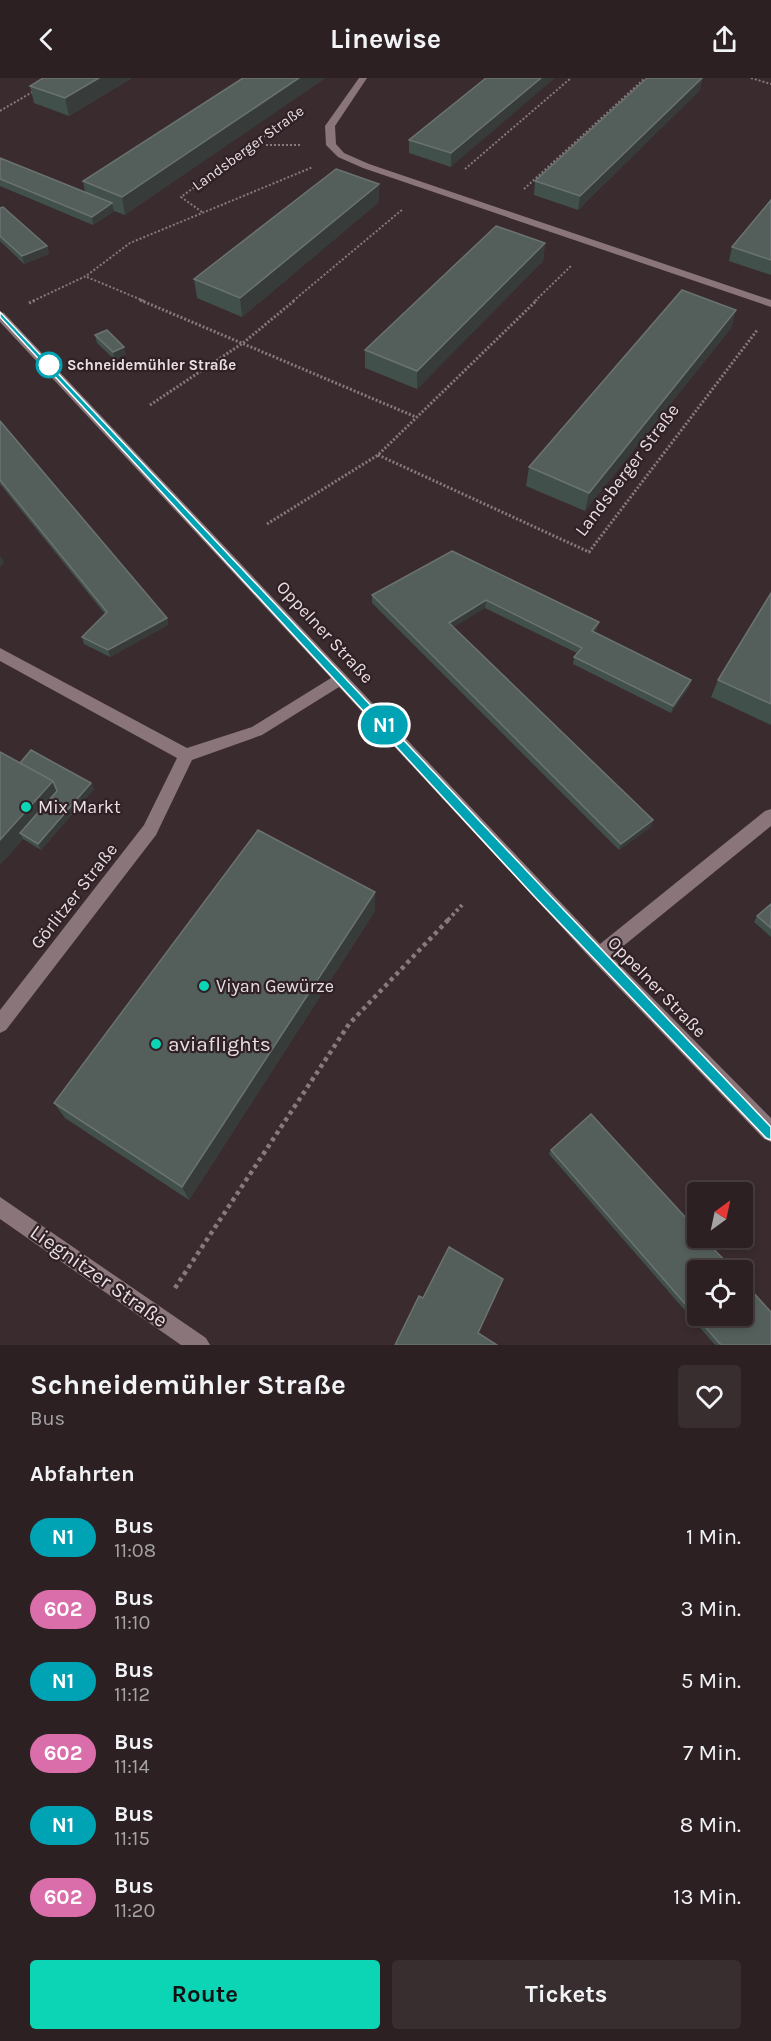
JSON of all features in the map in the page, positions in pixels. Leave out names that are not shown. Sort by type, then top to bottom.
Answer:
[{"type":"street","name":"Landsberger Straße","points":[[331,145],[330,126],[363,78]]},
{"type":"street","points":[[331,145],[341,155],[434,189],[771,304]]},
{"type":"street","name":"Oppelner Straße","points":[[1,316],[599,955],[771,1132]]},
{"type":"street","points":[[0,654],[186,755],[257,731],[342,679]]},
{"type":"street","name":"Görlitzer Straße","points":[[0,1023],[150,830],[186,755]]},
{"type":"street","points":[[599,955],[771,816]]},
{"type":"street","name":"Liegnitzer Straße","points":[[0,1207],[199,1345]]},
{"type":"path","points":[[150,405],[243,343],[572,78]]},
{"type":"path","points":[[499,211],[645,78]]},
{"type":"path","points":[[751,78],[771,84]]},
{"type":"path","points":[[0,111],[37,89]]},
{"type":"path","name":"Landsberger Straße","points":[[203,213],[181,197],[312,102],[343,108]]},
{"type":"path","points":[[253,146],[331,145]]},
{"type":"path","points":[[1,316],[86,276],[130,243],[341,155]]},
{"type":"path","points":[[267,524],[378,455],[594,244]]},
{"type":"path","points":[[86,276],[417,417]]},
{"type":"path","name":"Landsberger Straße","points":[[378,455],[588,552],[764,321]]},
{"type":"path","points":[[157,1316],[349,1024],[462,905]]},
{"type":"building","points":[[43,78],[99,78],[65,98],[30,86]]},
{"type":"building","points":[[243,78],[299,78],[122,197],[83,181]]},
{"type":"building","points":[[486,78],[541,78],[451,153],[409,140]]},
{"type":"building","points":[[647,78],[702,78],[580,196],[535,181]]},
{"type":"building","points":[[0,158],[112,203],[92,217],[0,179]]},
{"type":"building","points":[[336,169],[379,184],[240,298],[194,279]]},
{"type":"building","points":[[771,200],[771,260],[732,247]]},
{"type":"building","points":[[3,207],[47,246],[22,256],[0,236],[0,208]]},
{"type":"building","points":[[496,226],[545,243],[417,371],[365,350]]},
{"type":"building","points":[[682,290],[736,310],[589,493],[529,467]]},
{"type":"building","points":[[107,330],[124,347],[113,352],[95,335]]},
{"type":"building","points":[[0,421],[167,618],[108,650],[82,637],[107,612],[0,480]]},
{"type":"building","points":[[452,551],[599,622],[592,631],[691,680],[673,706],[574,657],[582,648],[486,600],[449,623],[653,820],[621,844],[372,595]]},
{"type":"building","points":[[771,593],[771,704],[718,680]]},
{"type":"building","points":[[31,750],[91,783],[38,844],[20,833],[57,791],[53,781],[20,763]]},
{"type":"building","points":[[0,752],[53,781],[0,840]]},
{"type":"building","points":[[258,830],[375,892],[182,1187],[54,1103]]},
{"type":"building","points":[[771,904],[771,928],[757,916]]},
{"type":"building","points":[[591,1114],[687,1219],[687,1248],[713,1248],[724,1260],[687,1260],[687,1306],[551,1150]]},
{"type":"building","points":[[449,1247],[503,1279],[478,1333],[497,1345],[395,1345],[419,1296],[423,1298]]},
{"type":"building","points":[[753,1292],[771,1312],[771,1345],[721,1345],[704,1326],[753,1326]]},
{"type":"bus line","name":"N1","points":[[0,315],[538,891],[771,1132]]},
{"type":"place","name":"Schneidemühler Straße","points":[[49,365]]},
{"type":"place","name":"Mix Markt","points":[[26,807]]},
{"type":"place","name":"Viyan Gewürze","points":[[204,986]]},
{"type":"place","name":"aviaflights","points":[[156,1044]]}]
